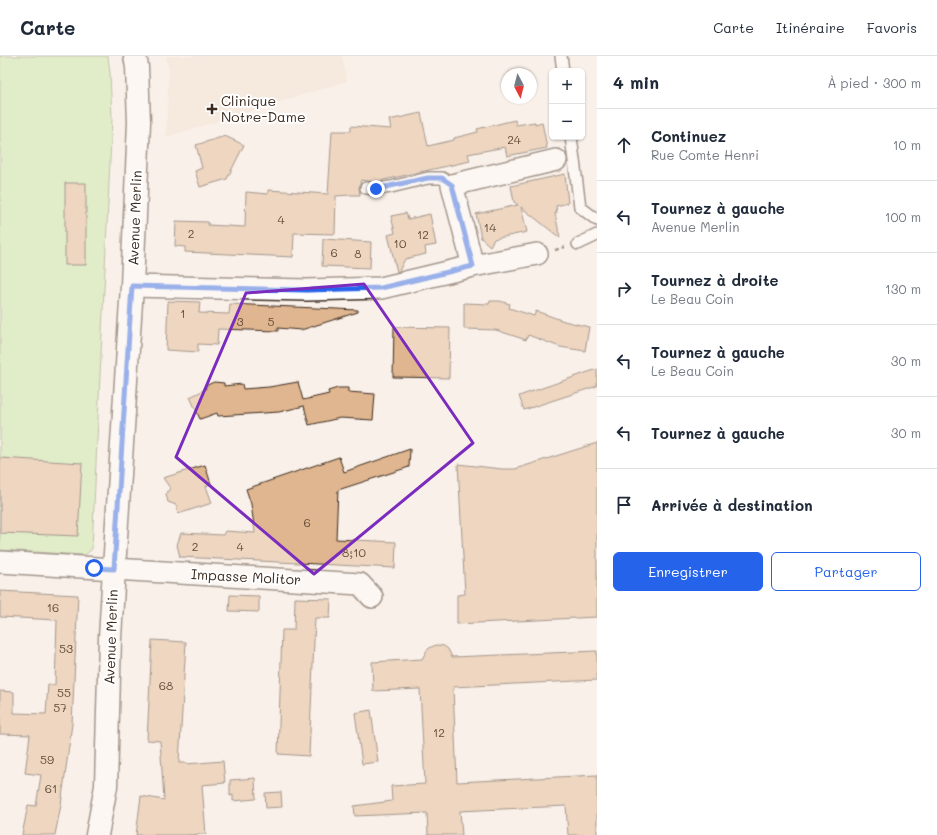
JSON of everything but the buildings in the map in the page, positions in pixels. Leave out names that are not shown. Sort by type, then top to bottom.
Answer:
[{"type":"street","name":"Avenue Merlin","points":[[97,835],[106,786],[110,638],[132,286],[139,122],[137,67],[135,56]]},
{"type":"street","points":[[473,266],[452,185],[556,160]]},
{"type":"street","points":[[132,286],[307,290],[381,288],[473,266],[537,254]]},
{"type":"street","name":"Impasse Molitor","points":[[0,562],[360,584],[372,597]]},
{"type":"lane","points":[[562,56],[563,68]]},
{"type":"lane","points":[[571,140],[580,207],[597,220]]},
{"type":"lane","points":[[366,188],[376,189],[391,187],[428,178],[442,178],[452,185]]},
{"type":"lane","points":[[578,244],[597,235]]},
{"type":"highlighted area","points":[[364,284],[473,443],[314,574],[176,457],[246,293]]},
{"type":"shaded area","name":"Clinique Notre-Dame","points":[[166,56],[342,56],[347,81],[166,137],[169,69]]},
{"type":"green space","points":[[0,56],[108,56],[112,118],[92,549],[85,555],[0,550]]},
{"type":"place","name":"Clinique Notre-Dame","points":[[212,109]]},
{"type":"route","points":[[94,568],[114,569],[132,286],[307,290],[381,288],[473,266],[452,185],[442,178],[428,178],[376,189]]}]
